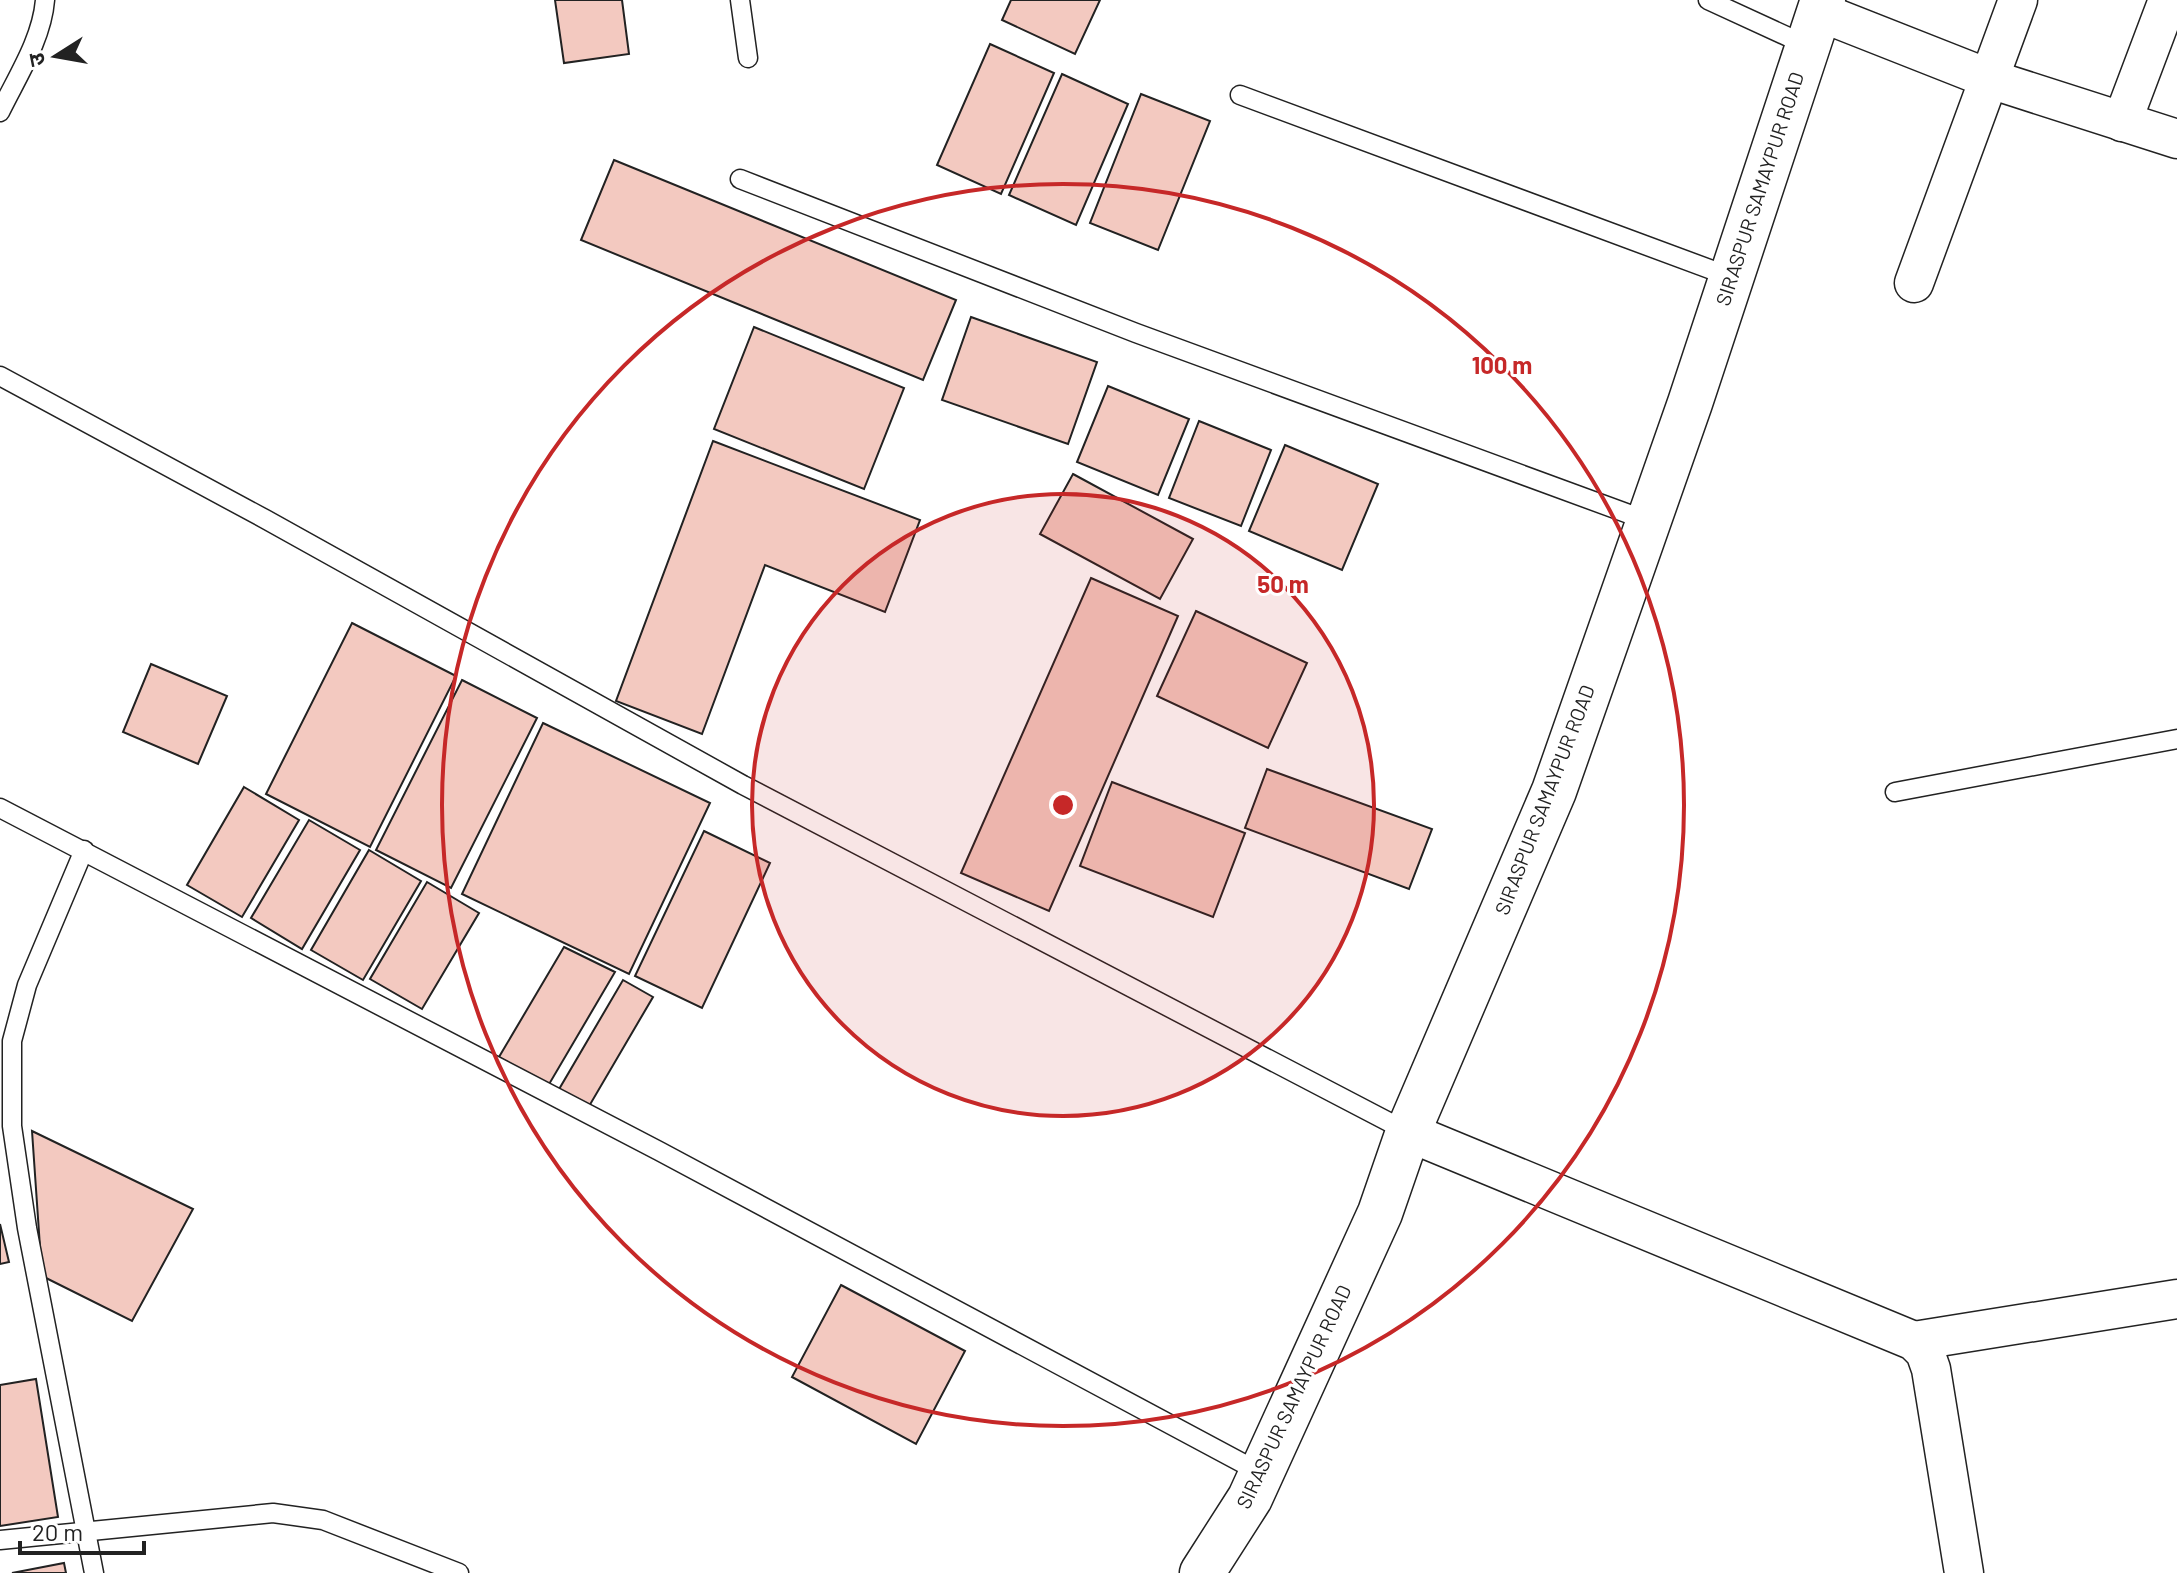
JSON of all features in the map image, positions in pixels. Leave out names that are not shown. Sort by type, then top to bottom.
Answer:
[{"type":"street","points":[[1914,283],[2018,0]]},
{"type":"street","points":[[2122,122],[2168,0]]},
{"type":"street","points":[[1817,19],[2177,139]]},
{"type":"street","name":"SIRASPUR SAMAYPUR ROAD","points":[[1202,1573],[1250,1498],[1380,1213],[1408,1132],[1554,791],[1817,19]]},
{"type":"street","points":[[1408,1132],[1914,1341],[1925,1352],[1931,1369],[1964,1573]]},
{"type":"street","points":[[1914,1341],[2177,1299]]},
{"type":"lane","points":[[0,112],[29,54],[44,14],[45,0]]},
{"type":"lane","points":[[740,0],[748,58]]},
{"type":"lane","points":[[1708,0],[1817,19]]},
{"type":"lane","points":[[1240,95],[1731,277]]},
{"type":"lane","points":[[740,179],[1136,333],[1648,521]]},
{"type":"lane","points":[[0,376],[743,785],[1408,1132]]},
{"type":"lane","points":[[1895,792],[2177,739]]},
{"type":"lane","points":[[0,808],[673,1158],[1261,1473]]},
{"type":"lane","points":[[84,850],[27,985],[12,1041],[12,1126],[27,1228],[94,1573]]},
{"type":"lane","points":[[0,1540],[273,1513],[323,1520],[456,1572]]},
{"type":"building","points":[[555,0],[622,0],[629,54],[564,63]]},
{"type":"building","points":[[1011,0],[1100,0],[1075,54],[1002,20]]},
{"type":"building","points":[[990,44],[1054,73],[1001,194],[937,165]]},
{"type":"building","points":[[1062,74],[1128,104],[1076,225],[1009,195]]},
{"type":"building","points":[[1141,94],[1210,121],[1158,250],[1090,223]]},
{"type":"building","points":[[614,160],[956,300],[923,380],[581,240]]},
{"type":"building","points":[[971,317],[1097,362],[1068,444],[942,400]]},
{"type":"building","points":[[754,327],[904,388],[864,489],[714,429]]},
{"type":"building","points":[[1108,386],[1189,419],[1158,495],[1077,462]]},
{"type":"building","points":[[1199,421],[1271,450],[1241,526],[1169,498]]},
{"type":"building","points":[[713,441],[920,520],[885,612],[765,565],[702,734],[616,701]]},
{"type":"building","points":[[1285,445],[1378,484],[1342,570],[1249,531]]},
{"type":"building","points":[[1073,474],[1193,539],[1160,599],[1040,534]]},
{"type":"building","points":[[1091,578],[1178,616],[1049,911],[961,873]]},
{"type":"building","points":[[1196,611],[1307,663],[1268,748],[1157,696]]},
{"type":"building","points":[[352,623],[456,676],[370,847],[266,794]]},
{"type":"building","points":[[151,664],[227,696],[198,764],[123,732]]},
{"type":"building","points":[[462,680],[537,718],[451,888],[376,850]]},
{"type":"building","points":[[543,723],[710,803],[629,974],[462,894]]},
{"type":"building","points":[[1267,769],[1432,829],[1409,889],[1245,828]]},
{"type":"building","points":[[1112,782],[1245,833],[1213,917],[1080,866]]},
{"type":"building","points":[[244,787],[299,820],[242,917],[187,885]]},
{"type":"building","points":[[309,820],[360,850],[302,949],[251,918]]},
{"type":"building","points":[[704,831],[770,863],[702,1008],[635,976]]},
{"type":"building","points":[[369,850],[421,881],[363,980],[311,950]]},
{"type":"building","points":[[427,882],[479,913],[422,1009],[370,979]]},
{"type":"building","points":[[564,947],[615,972],[548,1086],[499,1057]]},
{"type":"building","points":[[623,980],[653,997],[588,1108],[558,1091]]},
{"type":"building","points":[[32,1131],[193,1209],[132,1321],[42,1276]]},
{"type":"building","points":[[0,1224],[9,1262],[0,1264]]},
{"type":"building","points":[[841,1285],[965,1351],[916,1444],[792,1377]]},
{"type":"building","points":[[36,1379],[58,1517],[0,1526],[0,1385]]},
{"type":"building","points":[[64,1563],[66,1573],[12,1573]]}]
